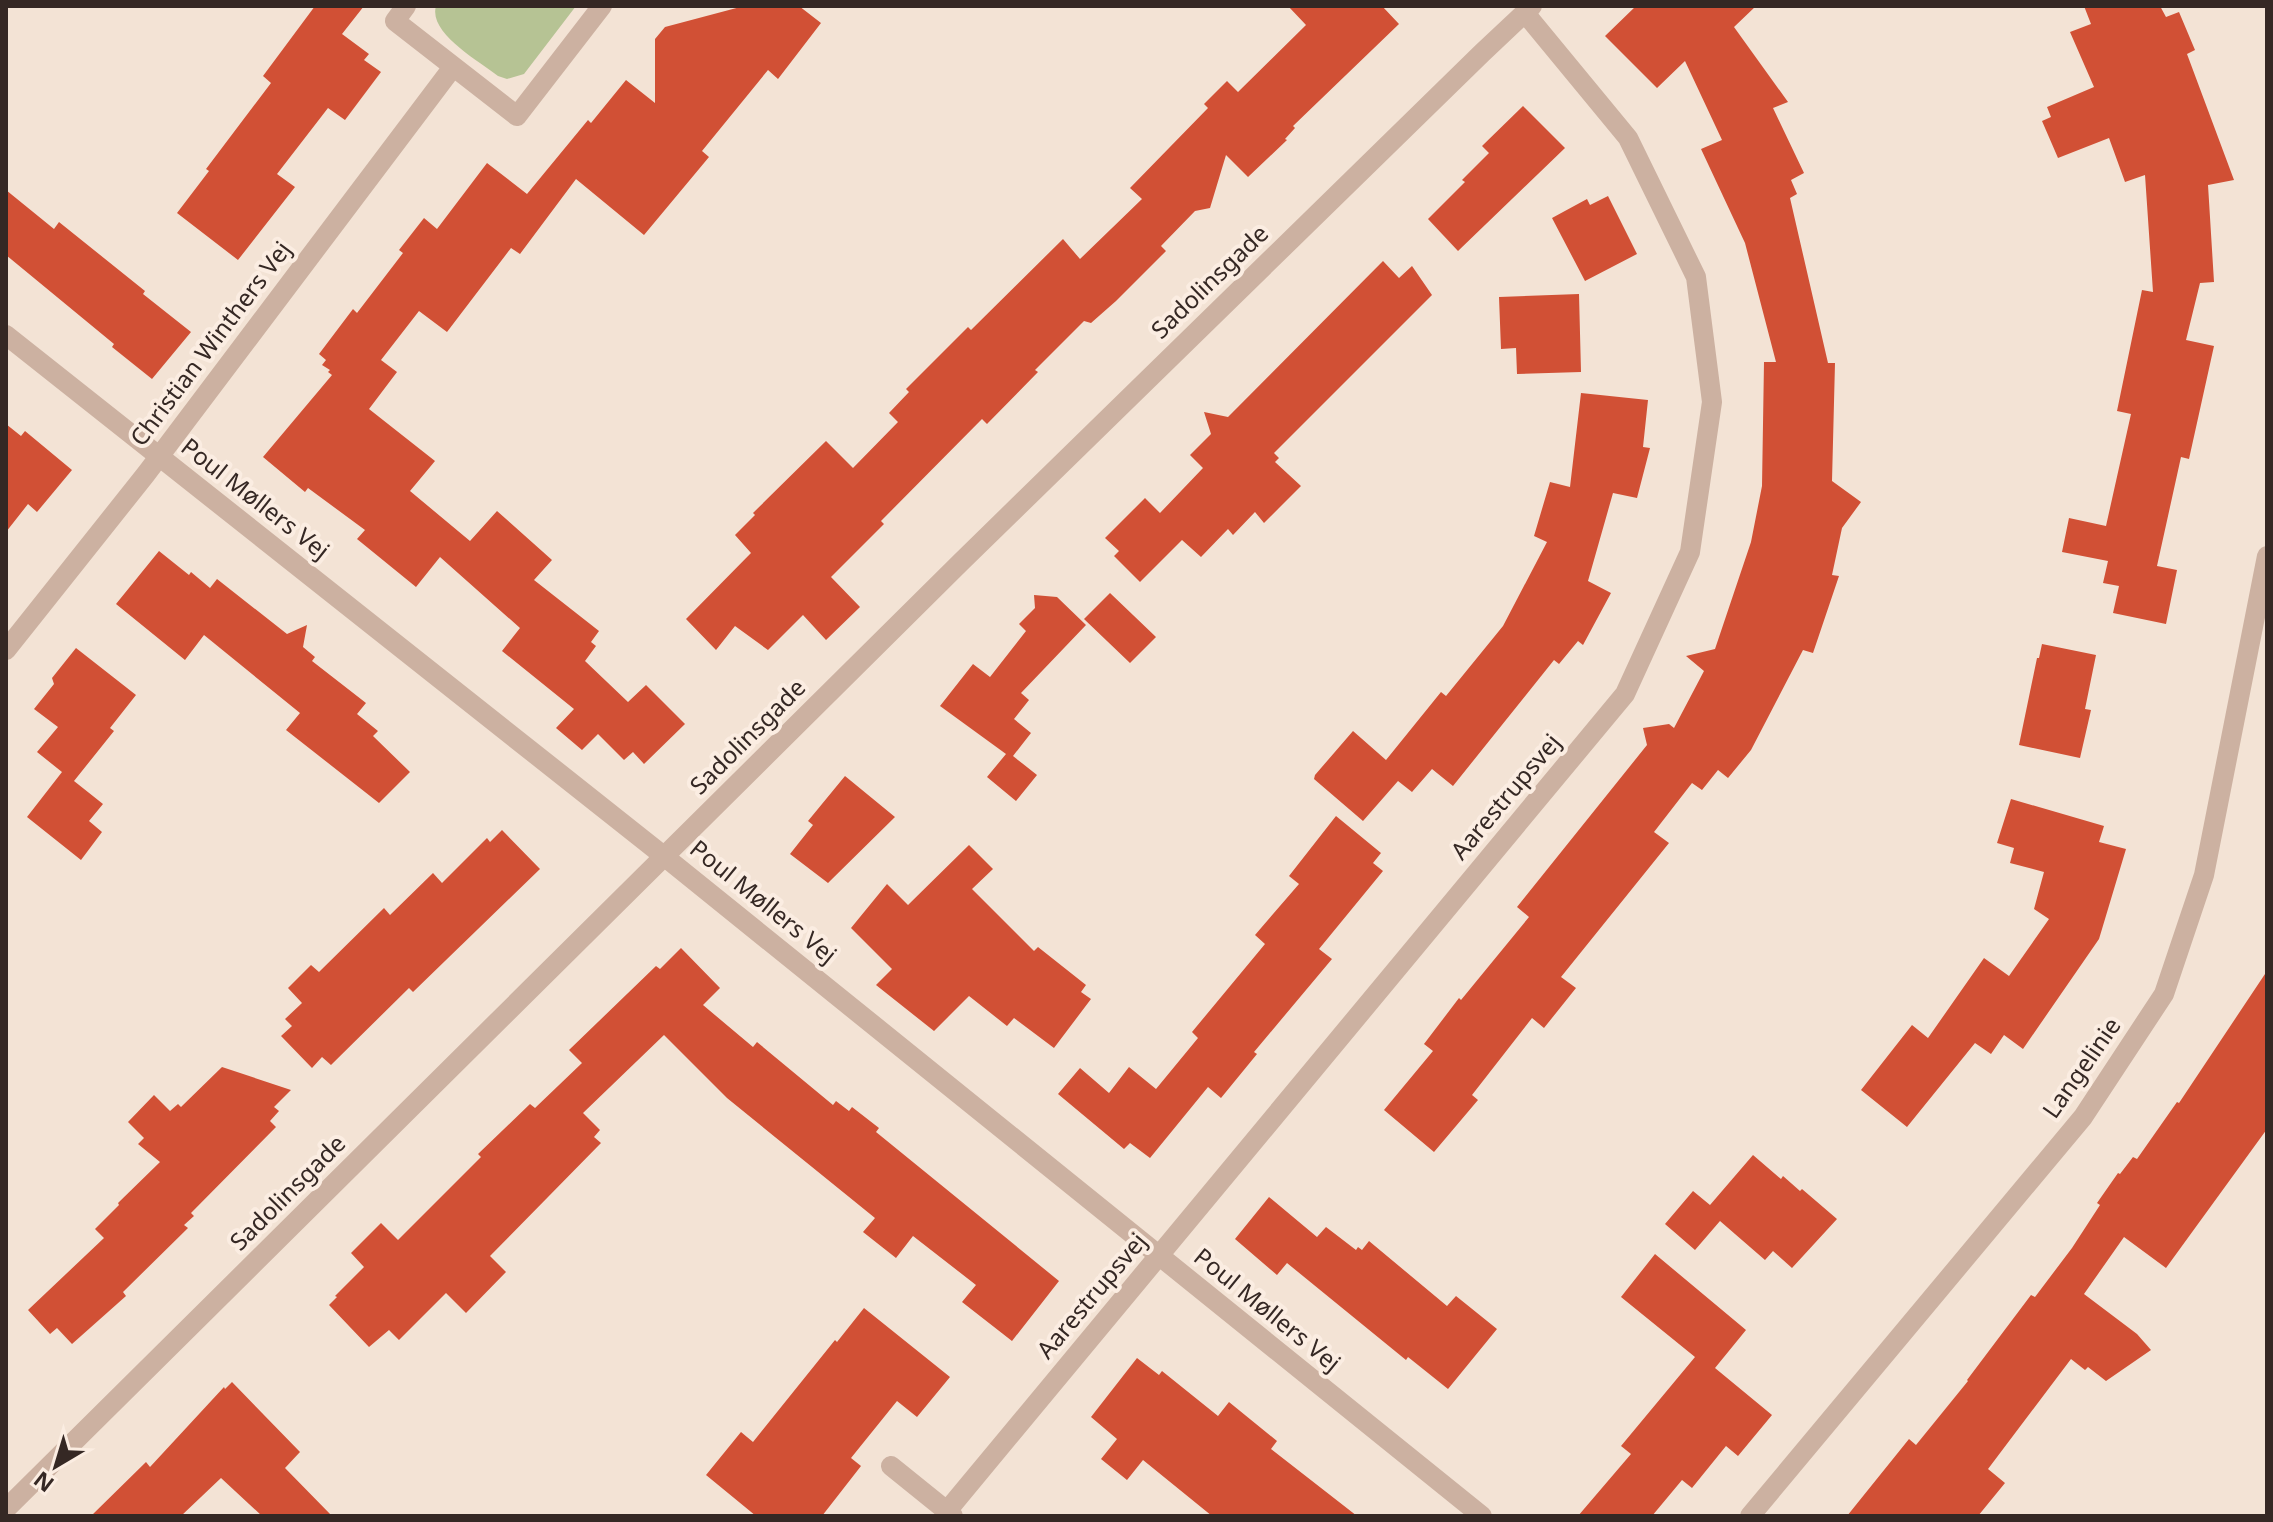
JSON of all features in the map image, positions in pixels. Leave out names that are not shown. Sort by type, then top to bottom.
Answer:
[{"type":"street","points":[[406,6],[395,21],[517,116],[602,6]]},
{"type":"street","name":"Sadolinsgade","points":[[6,1509],[984,539],[1529,9]]},
{"type":"street","name":"Aarestrupsvej","points":[[891,1466],[950,1514],[1625,694],[1690,552],[1712,402],[1696,277],[1628,138],[1529,9]]},
{"type":"street","name":"Christian Winthers Vej","points":[[6,650],[159,456],[453,67]]},
{"type":"street","name":"Poul Møllers Vej","points":[[6,335],[665,857],[1482,1516]]},
{"type":"street","name":"Langelinie","points":[[1750,1516],[2083,1117],[2164,994],[2204,875],[2267,556]]},
{"type":"green space","points":[[436,6],[576,6],[524,74],[507,79],[479,63],[447,36],[436,16]]},
{"type":"building","points":[[315,6],[364,6],[342,34],[369,54],[364,60],[381,72],[345,120],[328,108],[277,174],[295,187],[238,260],[177,213],[271,83],[263,76]]},
{"type":"building","points":[[744,6],[799,6],[821,23],[778,79],[768,70],[702,151],[709,157],[644,235],[576,179],[520,254],[511,248],[447,332],[419,311],[381,360],[397,372],[369,409],[435,461],[410,491],[470,541],[497,511],[552,560],[534,580],[599,631],[591,642],[596,646],[585,661],[628,702],[646,685],[685,724],[644,764],[633,752],[624,760],[598,734],[582,750],[556,728],[574,709],[502,651],[520,628],[440,557],[416,587],[357,539],[365,530],[308,488],[305,492],[263,457],[332,375],[322,365],[326,360],[319,354],[353,309],[357,313],[403,253],[399,250],[424,218],[437,229],[487,163],[527,194],[588,120],[591,123],[626,80],[655,103],[655,39],[665,27]]},
{"type":"building","points":[[1288,6],[1382,6],[1399,24],[1293,126],[1295,128],[1287,140],[1248,177],[1226,155],[1210,208],[1195,211],[1161,246],[1166,251],[1116,301],[1091,323],[1084,321],[987,424],[982,419],[881,521],[884,524],[831,577],[860,607],[826,640],[803,615],[768,650],[735,626],[716,650],[686,619],[751,553],[735,535],[755,515],[753,513],[826,441],[853,468],[898,422],[889,413],[909,392],[906,389],[1063,239],[1080,259],[1142,199],[1130,188],[1208,108],[1204,104],[1227,81],[1238,92],[1306,25]]},
{"type":"building","points":[[1636,6],[1756,6],[1734,27],[1788,102],[1773,108],[1804,173],[1791,180],[1797,194],[1790,198],[1828,363],[1835,363],[1832,481],[1861,502],[1842,528],[1832,575],[1839,576],[1813,653],[1803,650],[1751,750],[1728,778],[1718,770],[1702,790],[1692,783],[1654,832],[1669,843],[1561,977],[1576,988],[1544,1028],[1532,1018],[1472,1095],[1478,1100],[1434,1152],[1384,1110],[1433,1051],[1424,1044],[1529,917],[1517,907],[1647,745],[1643,728],[1669,724],[1674,728],[1704,671],[1686,656],[1715,649],[1751,542],[1762,486],[1764,362],[1776,362],[1745,243],[1701,149],[1722,140],[1685,61],[1657,88],[1605,36]]},
{"type":"building","points":[[2084,6],[2160,6],[2166,17],[2179,12],[2195,50],[2187,54],[2234,180],[2208,185],[2214,282],[2200,283],[2186,340],[2214,346],[2189,459],[2181,457],[2157,566],[2177,570],[2166,624],[2113,613],[2119,586],[2103,583],[2108,561],[2062,552],[2069,518],[2106,526],[2131,414],[2117,411],[2142,290],[2153,292],[2145,175],[2125,182],[2109,138],[2058,158],[2042,121],[2051,117],[2047,107],[2094,87],[2070,32],[2091,24]]},
{"type":"building","points":[[1523,106],[1565,148],[1458,251],[1428,219],[1489,153],[1482,146]]},
{"type":"building","points":[[6,190],[54,229],[59,222],[191,332],[152,379],[6,255]]},
{"type":"building","points":[[1608,196],[1637,254],[1585,281],[1552,218],[1587,199],[1590,205]]},
{"type":"building","points":[[1383,261],[1399,278],[1412,266],[1432,295],[1274,453],[1279,458],[1275,462],[1301,486],[1264,523],[1255,512],[1233,535],[1228,529],[1201,557],[1182,540],[1140,582],[1114,556],[1119,551],[1105,538],[1145,498],[1160,513],[1203,468],[1190,455],[1211,434],[1204,412],[1228,417]]},
{"type":"building","points":[[1579,294],[1581,372],[1517,374],[1516,348],[1501,349],[1499,297]]},
{"type":"building","points":[[1581,393],[1648,400],[1643,447],[1650,448],[1637,498],[1613,493],[1588,581],[1611,593],[1583,645],[1578,641],[1559,664],[1554,660],[1453,786],[1432,769],[1412,792],[1398,781],[1363,821],[1314,779],[1315,775],[1353,731],[1386,760],[1441,692],[1446,696],[1503,626],[1547,542],[1534,536],[1550,482],[1570,487]]},
{"type":"building","points":[[6,424],[21,436],[25,431],[72,470],[37,512],[28,504],[6,532]]},
{"type":"building","points":[[159,551],[210,588],[217,579],[287,634],[307,625],[303,647],[315,657],[312,661],[366,703],[357,714],[378,731],[373,736],[410,772],[379,803],[286,730],[300,713],[204,635],[185,660],[116,604]]},
{"type":"building","points":[[1110,593],[1156,637],[1130,663],[1084,619]]},
{"type":"building","points":[[1034,595],[1057,597],[1086,625],[1021,693],[1029,700],[1014,719],[1031,733],[1013,756],[1037,775],[1016,801],[987,777],[1006,754],[940,706],[973,664],[990,677],[1026,631],[1019,624],[1035,608]]},
{"type":"building","points":[[2042,644],[2096,655],[2085,709],[2091,710],[2080,758],[2019,745]]},
{"type":"building","points":[[76,648],[136,695],[110,728],[114,731],[74,781],[103,804],[89,821],[102,832],[81,860],[27,817],[62,772],[37,752],[58,727],[34,709],[54,684],[52,678]]},
{"type":"building","points":[[845,776],[895,817],[828,883],[790,854],[813,825],[808,821]]},
{"type":"building","points":[[2011,799],[2104,826],[2099,842],[2126,849],[2099,939],[2023,1049],[2004,1035],[1991,1054],[1975,1043],[1907,1127],[1861,1090],[1912,1025],[1928,1038],[1984,958],[2009,976],[2049,919],[2034,909],[2044,872],[2010,863],[2014,848],[1997,843]]},
{"type":"building","points":[[1336,816],[1381,853],[1373,863],[1383,871],[1319,949],[1332,959],[1254,1052],[1257,1054],[1221,1098],[1208,1087],[1150,1158],[1130,1143],[1124,1149],[1058,1094],[1080,1068],[1109,1093],[1129,1067],[1156,1089],[1198,1038],[1192,1032],[1265,944],[1255,935],[1299,884],[1289,876]]},
{"type":"building","points":[[502,830],[540,869],[413,992],[409,988],[331,1065],[322,1057],[312,1068],[281,1036],[292,1026],[285,1019],[302,1003],[288,988],[311,965],[319,972],[384,908],[390,915],[433,873],[442,883],[487,838],[490,842]]},
{"type":"building","points":[[969,845],[993,869],[972,889],[1034,951],[1038,947],[1086,985],[1081,992],[1091,999],[1054,1048],[1014,1018],[1007,1026],[969,996],[934,1031],[876,985],[892,969],[851,928],[887,884],[908,905]]},
{"type":"building","points":[[681,948],[720,988],[703,1005],[753,1047],[757,1042],[833,1105],[836,1101],[849,1111],[852,1107],[879,1128],[876,1132],[1059,1281],[1012,1341],[962,1302],[976,1285],[913,1236],[896,1258],[863,1232],[875,1218],[727,1098],[664,1035],[583,1113],[600,1130],[594,1137],[601,1143],[490,1256],[506,1272],[466,1313],[446,1293],[399,1340],[389,1330],[369,1347],[329,1305],[364,1267],[351,1253],[381,1223],[398,1240],[481,1157],[478,1154],[530,1104],[535,1108],[582,1063],[569,1050],[656,966],[660,969]]},
{"type":"building","points":[[2267,971],[2267,1129],[2166,1268],[2124,1237],[2084,1294],[2137,1334],[2151,1350],[2106,1381],[2071,1359],[1988,1469],[2005,1483],[1978,1516],[1847,1516],[1909,1439],[1916,1445],[2031,1295],[2035,1297],[2072,1248],[2118,1173],[2133,1157],[2137,1159],[2179,1103]]},
{"type":"building","points":[[222,1067],[291,1090],[274,1107],[279,1111],[270,1121],[276,1127],[191,1213],[194,1216],[184,1225],[188,1228],[123,1292],[126,1296],[72,1344],[57,1328],[50,1334],[28,1310],[104,1238],[95,1229],[160,1162],[138,1144],[144,1138],[128,1122],[154,1095],[170,1111],[178,1104],[181,1107]]},
{"type":"building","points":[[1753,1155],[1781,1179],[1783,1176],[1800,1191],[1802,1189],[1837,1219],[1792,1268],[1773,1251],[1765,1260],[1720,1221],[1695,1250],[1665,1224],[1693,1191],[1710,1205]]},
{"type":"building","points":[[1269,1197],[1317,1237],[1326,1227],[1356,1250],[1358,1247],[1362,1250],[1369,1241],[1447,1306],[1456,1296],[1497,1329],[1448,1389],[1408,1357],[1406,1360],[1287,1263],[1277,1275],[1235,1239]]},
{"type":"building","points":[[1655,1254],[1746,1330],[1715,1368],[1772,1415],[1738,1456],[1726,1446],[1692,1488],[1682,1480],[1652,1516],[1578,1516],[1631,1454],[1621,1446],[1695,1357],[1621,1297]]},
{"type":"building","points":[[864,1308],[950,1377],[917,1417],[897,1401],[851,1458],[861,1466],[822,1516],[756,1516],[706,1475],[741,1432],[753,1442]]},
{"type":"building","points":[[1137,1358],[1159,1375],[1162,1371],[1218,1416],[1229,1402],[1277,1441],[1271,1449],[1357,1516],[1212,1516],[1143,1460],[1127,1480],[1101,1459],[1117,1439],[1091,1417]]},
{"type":"building","points":[[232,1382],[300,1452],[285,1468],[332,1516],[262,1516],[221,1478],[181,1516],[91,1516],[146,1462],[150,1467]]}]
